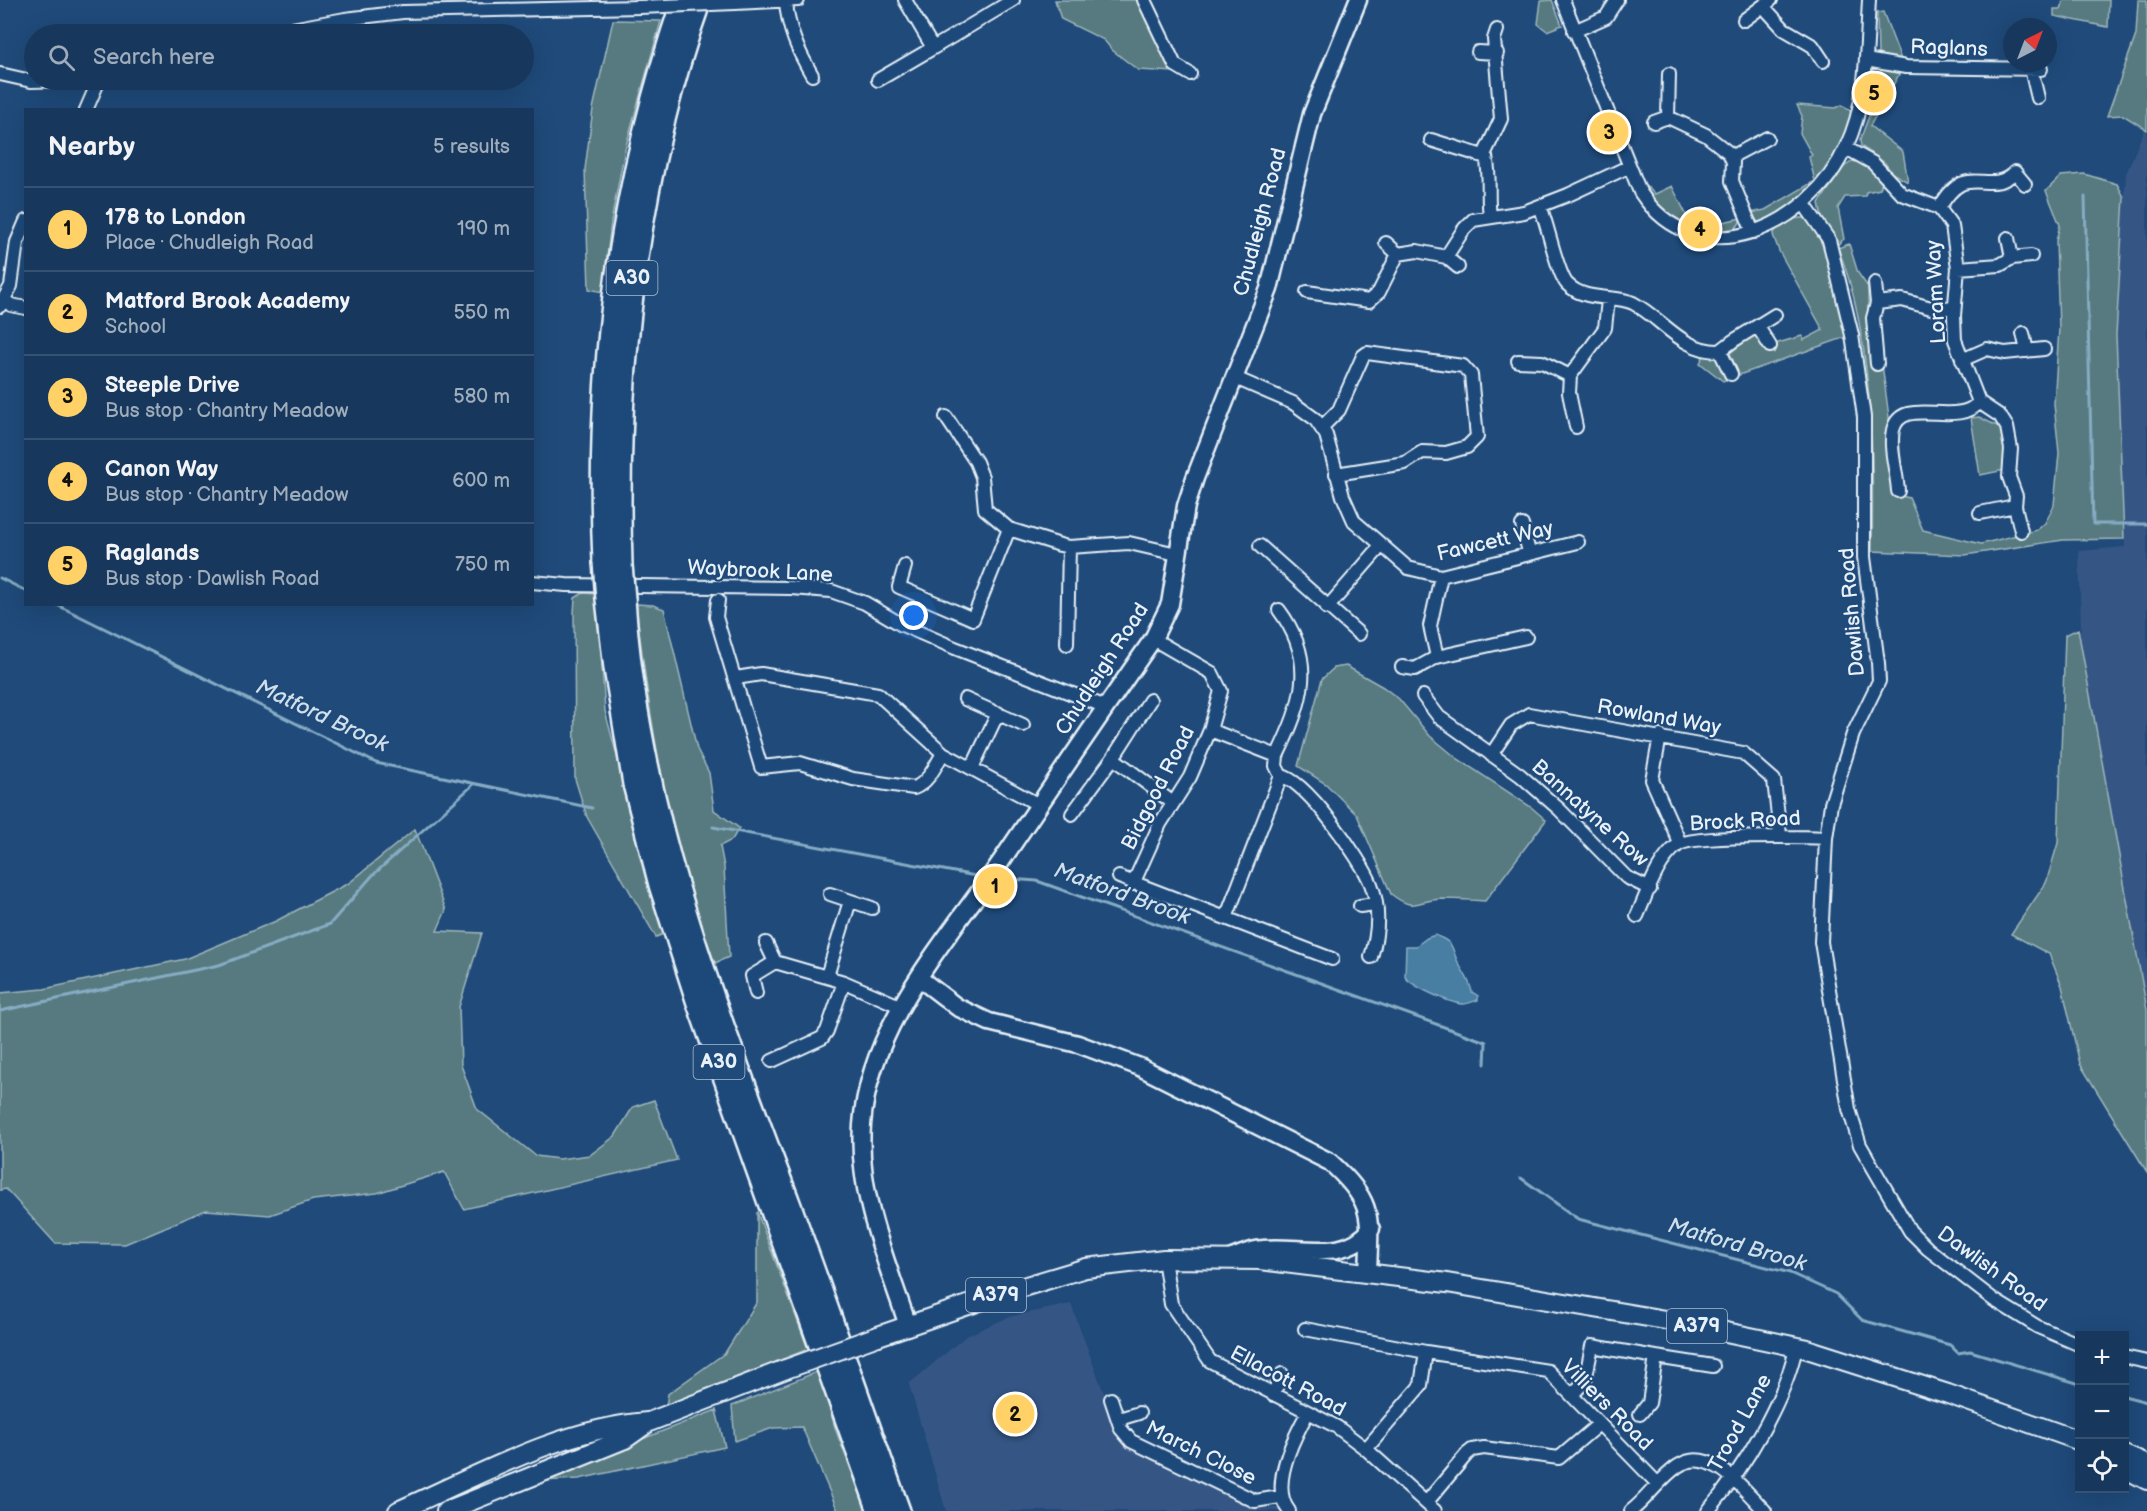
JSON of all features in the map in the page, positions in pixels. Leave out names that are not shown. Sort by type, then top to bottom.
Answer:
[{"type":"highway","name":"A30","points":[[683,0],[646,117],[632,179],[612,302],[601,439],[615,599],[616,678],[634,784],[660,885],[733,1102],[879,1511]]},
{"type":"highway","name":"A30","points":[[612,564],[619,496],[629,297],[642,216],[665,111],[700,0]]},
{"type":"highway","name":"A30","points":[[615,599],[660,820],[682,903],[743,1081],[899,1511]]},
{"type":"main road","name":"A379","points":[[446,1511],[625,1439],[649,1422],[878,1336],[1051,1278],[1086,1269],[1164,1259],[1231,1259],[1368,1272],[1630,1313],[1796,1347],[1948,1394],[2075,1440]]},
{"type":"main road","name":"A379","points":[[398,1511],[485,1472],[576,1436],[618,1424],[649,1422]]},
{"type":"main road","points":[[2129,1457],[2147,1465]]},
{"type":"main road","points":[[2129,1471],[2147,1480]]},
{"type":"street","points":[[905,0],[933,48]]},
{"type":"street","points":[[878,80],[1012,0]]},
{"type":"street","points":[[1144,0],[1175,65],[1191,74]]},
{"type":"street","name":"Chudleigh Road","points":[[908,1326],[871,1213],[861,1155],[863,1116],[871,1078],[884,1042],[919,978],[1153,639],[1170,604],[1186,506],[1274,273],[1296,169],[1312,114],[1358,0]]},
{"type":"street","points":[[1563,0],[1628,167],[1643,198],[1670,222],[1696,234],[1718,238],[1754,232],[1776,222],[1804,204],[1825,181],[1846,148],[1862,100],[1869,0]]},
{"type":"street","points":[[1574,31],[1606,17],[1617,0]]},
{"type":"street","points":[[318,24],[403,12],[557,4],[640,7],[792,1],[787,16],[796,48],[812,75]]},
{"type":"street","points":[[1744,20],[1767,3],[1784,29],[1813,46],[1823,60]]},
{"type":"street","points":[[1491,217],[1487,198],[1489,171],[1484,155],[1501,119],[1494,39],[1497,30]]},
{"type":"street","points":[[1478,52],[1497,53]]},
{"type":"street","name":"Raglans","points":[[1866,60],[1906,67],[2036,69],[2038,98]]},
{"type":"street","points":[[0,74],[24,79]]},
{"type":"street","points":[[1668,117],[1669,74]]},
{"type":"street","points":[[87,108],[95,90]]},
{"type":"street","points":[[1654,122],[1668,117],[1706,135],[1726,150],[1731,157],[1732,181],[1754,232]]},
{"type":"street","points":[[1731,157],[1767,138]]},
{"type":"street","points":[[1431,140],[1484,155]]},
{"type":"street","name":"Loram Way","points":[[1846,148],[1873,163],[1902,194],[1939,208],[1952,226],[1958,268],[1953,329],[1962,360],[1972,378],[1979,402]]},
{"type":"street","points":[[2007,161],[2025,184]]},
{"type":"street","points":[[1446,257],[1467,225],[1473,220],[1540,206],[1628,167]]},
{"type":"street","points":[[1939,208],[1958,185],[2000,182],[2015,172]]},
{"type":"street","name":"Dawlish Road","points":[[1804,204],[1829,240],[1852,335],[1864,417],[1864,557],[1879,681],[1854,734],[1831,804],[1826,838],[1821,942],[1849,1109],[1860,1145],[1900,1217],[1928,1249],[1994,1300],[2038,1327],[2075,1343]]},
{"type":"street","points":[[1540,206],[1549,228],[1557,262],[1566,282],[1580,292],[1608,300],[1631,302],[1685,342],[1720,351]]},
{"type":"street","points":[[24,226],[17,242],[14,277],[3,303],[24,308]]},
{"type":"street","points":[[2008,238],[2012,258]]},
{"type":"street","points":[[1386,243],[1398,254]]},
{"type":"street","points":[[1398,254],[1417,250],[1446,257],[1458,267]]},
{"type":"street","points":[[1307,292],[1369,301],[1379,292],[1398,254]]},
{"type":"street","points":[[1958,268],[2000,265],[2012,258],[2031,256]]},
{"type":"street","points":[[1875,283],[1877,303],[1873,318],[1877,363]]},
{"type":"street","points":[[1576,427],[1569,393],[1570,376],[1605,328],[1608,300]]},
{"type":"street","points":[[1877,303],[1902,300],[1928,308],[1954,307]]},
{"type":"street","points":[[1720,351],[1774,315]]},
{"type":"street","points":[[1758,327],[1770,346]]},
{"type":"street","points":[[2023,333],[2027,351]]},
{"type":"street","points":[[1962,360],[1987,349],[2005,353],[2044,349]]},
{"type":"street","points":[[1720,351],[1731,374]]},
{"type":"street","points":[[1233,377],[1307,411],[1322,427],[1339,410],[1363,356],[1367,353],[1463,366],[1471,375],[1477,437],[1467,447],[1446,453],[1422,452],[1406,464],[1336,474]]},
{"type":"street","points":[[1518,361],[1542,362],[1570,376]]},
{"type":"street","points":[[1898,491],[1904,471],[1893,432],[1904,416],[1922,412],[1960,414],[1979,402],[2000,416],[2007,427],[2011,449],[2008,472],[2016,496],[2015,506],[2020,531]]},
{"type":"street","points":[[946,417],[976,462],[982,477],[986,509],[1009,529],[1069,547],[1129,543],[1177,554]]},
{"type":"street","name":"Fawcett Way","points":[[1322,427],[1347,509],[1354,521],[1408,568],[1441,576],[1529,552],[1578,542]]},
{"type":"street","points":[[1980,513],[2015,506]]},
{"type":"street","points":[[1522,525],[1529,552]]},
{"type":"street","points":[[905,566],[899,587],[973,619],[1009,529]]},
{"type":"street","points":[[1260,546],[1327,608],[1359,634]]},
{"type":"street","points":[[1327,608],[1382,546]]},
{"type":"street","points":[[1067,644],[1069,547]]},
{"type":"street","points":[[1437,657],[1430,626],[1441,576]]},
{"type":"street","name":"Waybrook Lane","points":[[534,582],[566,585],[791,588],[831,591],[865,603],[902,625],[955,648],[1106,707]]},
{"type":"street","points":[[718,600],[716,616],[761,767],[800,763],[853,779],[914,788],[920,786],[932,773],[943,753]]},
{"type":"street","points":[[1279,610],[1292,628],[1299,644],[1304,675],[1295,713],[1277,756],[1276,766],[1281,776],[1298,783],[1351,848],[1371,884],[1375,904],[1376,940],[1371,957]]},
{"type":"street","points":[[1402,667],[1415,669],[1437,657],[1526,637]]},
{"type":"street","name":"Bidgood Road","points":[[1133,884],[1160,824],[1190,777],[1220,700],[1217,680],[1198,663],[1153,639]]},
{"type":"street","points":[[736,678],[771,675],[878,694],[943,753],[1040,805]]},
{"type":"street","name":"Bannatyne Row","points":[[1423,696],[1439,717],[1520,775],[1560,809],[1626,877],[1650,889]]},
{"type":"street","points":[[965,699],[1023,725]]},
{"type":"street","points":[[1072,814],[1113,758],[1150,700]]},
{"type":"street","points":[[972,768],[998,713]]},
{"type":"street","name":"Rowland Way","points":[[1491,755],[1511,725],[1529,714],[1660,736],[1743,753],[1774,780],[1780,835]]},
{"type":"street","points":[[1210,729],[1277,756]]},
{"type":"street","points":[[1660,736],[1652,780],[1680,843]]},
{"type":"street","points":[[1113,758],[1173,803]]},
{"type":"street","points":[[1226,918],[1281,776]]},
{"type":"street","name":"Brock Road","points":[[1637,916],[1663,860],[1680,843],[1780,835],[1826,838]]},
{"type":"street","name":"Bidgood Road","points":[[1119,877],[1332,959]]},
{"type":"street","points":[[830,894],[872,908]]},
{"type":"street","points":[[827,976],[850,901]]},
{"type":"street","points":[[1360,906],[1375,904]]},
{"type":"street","points":[[766,943],[775,962]]},
{"type":"street","points":[[756,993],[752,976],[775,962],[827,976],[902,1006]]},
{"type":"street","points":[[919,978],[957,1007],[988,1022],[1077,1044],[1140,1067],[1330,1162],[1358,1191],[1365,1204],[1371,1229],[1368,1272]]},
{"type":"street","points":[[772,1061],[822,1038],[830,1025],[844,982]]},
{"type":"street","points":[[1231,1259],[1260,1249],[1342,1250],[1356,1244],[1371,1229]]},
{"type":"street","name":"Ellacott Road","points":[[1164,1259],[1171,1304],[1210,1361],[1337,1427],[1366,1449],[1431,1507]]},
{"type":"street","name":"Villiers Road","points":[[1305,1329],[1425,1352],[1548,1371],[1658,1484]]},
{"type":"street","points":[[1572,1395],[1585,1381],[1592,1346],[1713,1366]]},
{"type":"street","name":"Trood Lane","points":[[1708,1511],[1733,1479],[1774,1408],[1790,1372],[1796,1347]]},
{"type":"street","points":[[1366,1449],[1421,1385],[1425,1352]]},
{"type":"street","points":[[1640,1414],[1649,1403],[1656,1357]]},
{"type":"street","points":[[2129,1358],[2147,1362]]},
{"type":"street","points":[[1273,1395],[1282,1374]]},
{"type":"street","name":"March Close","points":[[1111,1399],[1121,1429],[1131,1442],[1242,1496],[1264,1502],[1280,1497]]},
{"type":"street","points":[[1289,1511],[1280,1497],[1282,1472],[1308,1412]]},
{"type":"street","name":"March Close","points":[[1119,1419],[1139,1413]]},
{"type":"street","points":[[1431,1507],[1472,1450],[1484,1448],[1559,1458],[1599,1424]]},
{"type":"street","points":[[1631,1511],[1679,1466],[1689,1461],[1704,1461],[1733,1479],[1765,1511]]},
{"type":"shaded area","points":[[2145,128],[2147,130],[2147,1010],[2078,629],[2081,630],[2079,551],[2125,547],[2116,335],[2126,174]]},
{"type":"shaded area","points":[[1435,935],[1447,941],[1452,948],[1478,1000],[1464,1004],[1450,1001],[1424,990],[1405,977],[1406,946],[1416,946]]},
{"type":"shaded area","points":[[1071,1304],[1123,1445],[1255,1509],[1277,1508],[1280,1511],[946,1511],[909,1384],[966,1336],[1009,1317]]},
{"type":"green space","points":[[1055,0],[1139,0],[1174,72],[1138,70],[1112,50],[1104,40],[1061,19]]},
{"type":"green space","points":[[1552,0],[1562,25],[1547,31],[1538,24],[1541,1]]},
{"type":"green space","points":[[2064,0],[2109,0],[2108,27],[2054,16],[2054,9],[2061,9]]},
{"type":"green space","points":[[2138,0],[2147,0],[2147,130],[2123,115],[2107,116],[2136,35]]},
{"type":"green space","points":[[1883,12],[1902,62],[1878,54],[1877,13]]},
{"type":"green space","points":[[613,20],[661,21],[625,149],[611,222],[603,292],[589,289],[585,169],[593,109]]},
{"type":"green space","points":[[1883,70],[1901,71],[1870,126],[1903,152],[1908,182],[1892,173],[1885,163],[1861,146],[1860,140],[1875,100],[1880,72]]},
{"type":"green space","points":[[1797,105],[1836,108],[1842,105],[1854,114],[1830,163],[1803,197],[1789,210],[1773,219],[1758,222],[1751,213],[1765,210],[1815,181],[1809,157],[1812,155],[1800,133],[1802,116]]},
{"type":"green space","points":[[1853,161],[1865,164],[1882,182],[1880,189],[1866,192],[1865,196],[1845,197],[1838,208],[1844,239],[1837,245],[1822,218],[1819,203],[1844,167]]},
{"type":"green space","points":[[2084,174],[2117,184],[2124,197],[2116,335],[2124,539],[2063,540],[1965,555],[1872,551],[1871,437],[1865,357],[1850,282],[1838,248],[1849,244],[1858,273],[1868,287],[1868,330],[1882,364],[1890,425],[1887,460],[1893,494],[1909,498],[1923,530],[1981,544],[2037,530],[2045,523],[2054,505],[2059,453],[2054,404],[2059,329],[2056,241],[2060,225],[2046,191],[2061,176]]},
{"type":"green space","points":[[1640,180],[1655,194],[1672,186],[1689,220],[1723,222],[1741,218],[1736,227],[1728,232],[1704,230],[1690,225],[1660,207]]},
{"type":"green space","points":[[1809,218],[1834,276],[1842,307],[1846,337],[1739,375],[1730,353],[1755,334],[1759,333],[1768,346],[1802,336],[1804,340],[1823,330],[1779,251],[1773,235],[1775,230],[1788,221]]},
{"type":"green space","points":[[1705,353],[1719,359],[1730,378],[1723,381],[1700,363]]},
{"type":"green space","points":[[1979,417],[2001,428],[2004,439],[2005,470],[1980,475],[1971,418]]},
{"type":"green space","points":[[583,593],[597,594],[605,711],[664,934],[656,937],[587,817],[575,779],[574,613],[575,598]]},
{"type":"green space","points":[[636,604],[653,605],[664,609],[697,749],[709,773],[714,810],[739,828],[732,840],[720,846],[724,867],[729,957],[715,963],[686,876],[664,786],[655,741]]},
{"type":"green space","points":[[2078,629],[2147,1010],[2147,1172],[2080,1064],[2062,986],[2049,954],[2011,934],[2046,883],[2058,843],[2065,635]]},
{"type":"green space","points":[[1346,666],[1399,699],[1430,736],[1458,759],[1531,807],[1546,820],[1485,901],[1441,899],[1411,904],[1399,900],[1391,894],[1357,815],[1326,784],[1298,766],[1322,679],[1334,668]]},
{"type":"green space","points":[[415,829],[446,910],[437,931],[482,933],[459,1007],[461,1065],[477,1109],[536,1156],[559,1159],[590,1155],[615,1136],[633,1107],[654,1100],[677,1160],[464,1209],[444,1172],[377,1193],[313,1200],[270,1215],[206,1210],[125,1244],[55,1243],[6,1189],[0,1190],[0,993],[44,989],[185,959],[276,921],[349,883]]},
{"type":"green space","points":[[757,1212],[808,1349],[666,1406],[668,1394],[725,1353],[757,1302]]},
{"type":"green space","points":[[819,1371],[836,1431],[867,1511],[838,1511],[802,1427],[773,1428],[735,1441],[732,1406]]},
{"type":"green space","points":[[716,1410],[725,1447],[579,1479],[542,1481],[554,1474]]},
{"type":"waterway","points":[[2085,197],[2093,524],[2147,524]]},
{"type":"waterway","name":"Matford Brook","points":[[0,578],[24,590]]},
{"type":"waterway","name":"Matford Brook","points":[[59,606],[376,763],[592,808]]},
{"type":"waterway","points":[[0,1011],[219,965],[330,924],[372,876],[474,784]]},
{"type":"waterway","name":"Matford Brook","points":[[713,827],[981,877]]},
{"type":"waterway","name":"Matford Brook","points":[[997,878],[1037,881],[1486,1042],[1485,1064]]},
{"type":"waterway","name":"Matford Brook","points":[[1521,1178],[1578,1219],[1790,1273],[1836,1294],[1862,1320],[1950,1345],[1958,1353],[1970,1351],[2075,1382]]},
{"type":"waterway","name":"Matford Brook","points":[[2129,1397],[2147,1402]]},
{"type":"place","name":"Raglands","points":[[1874,93]]},
{"type":"place","name":"Steeple Drive","points":[[1609,132]]},
{"type":"place","name":"Canon Way","points":[[1700,229]]},
{"type":"place","name":"178 to London","points":[[995,886]]},
{"type":"place","name":"Matford Brook Academy","points":[[1015,1414]]}]
